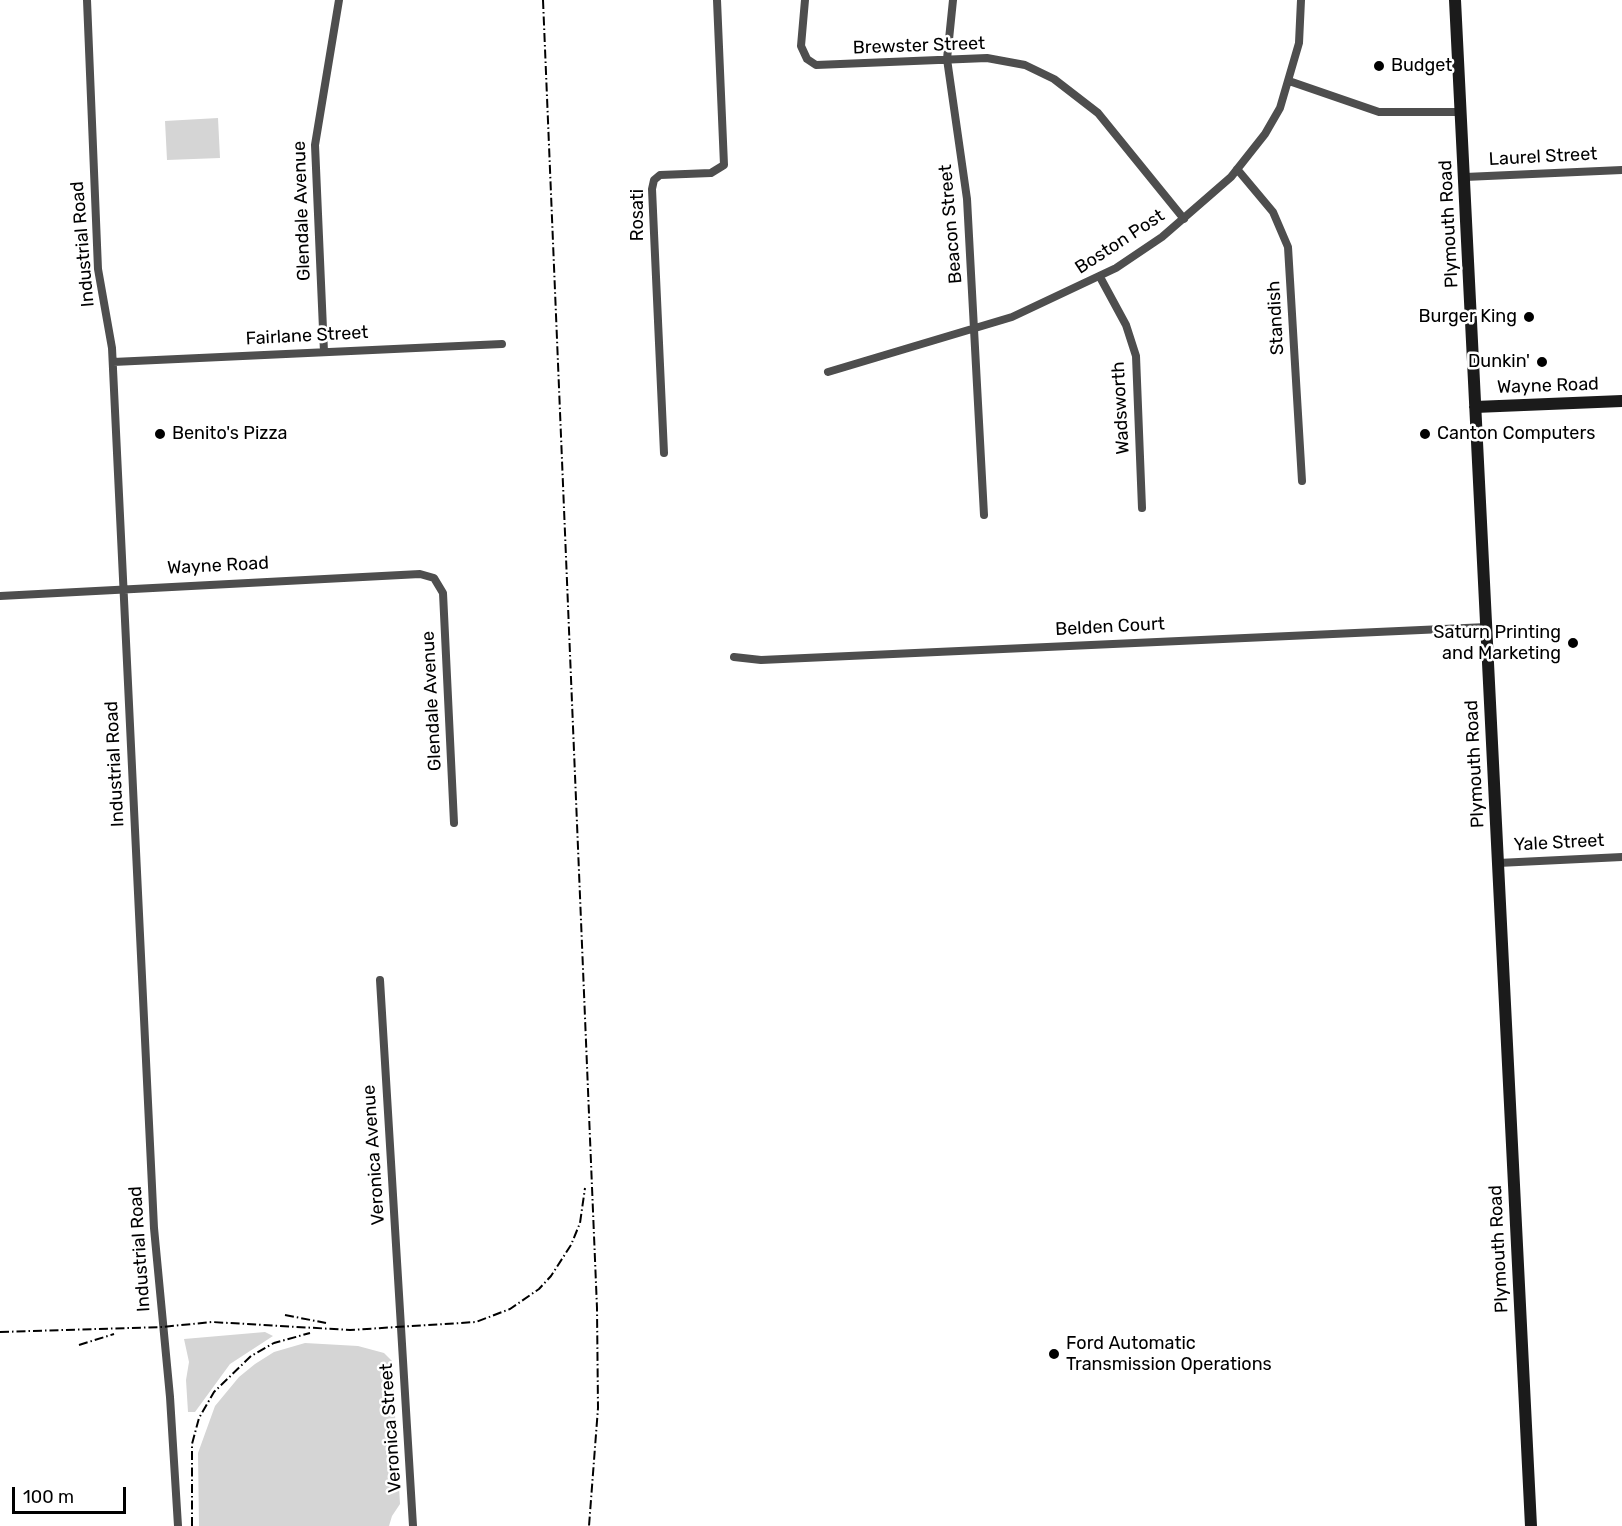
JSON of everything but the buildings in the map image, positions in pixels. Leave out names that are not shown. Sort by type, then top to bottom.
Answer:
[{"type":"main road","name":"Plymouth Road","points":[[1455,0],[1531,1526]]},
{"type":"main road","name":"Wayne Road","points":[[1475,407],[1622,401]]},
{"type":"street","name":"Industrial Road","points":[[87,0],[98,269],[113,362],[154,1228],[170,1397],[178,1526]]},
{"type":"street","name":"Glendale Avenue","points":[[324,352],[315,145],[339,0]]},
{"type":"street","name":"Rosati","points":[[664,453],[652,189],[654,180],[660,175],[711,173],[724,165],[717,0]]},
{"type":"street","name":"Brewster Street","points":[[805,0],[801,46],[807,59],[822,66],[987,58],[1011,62],[1038,71],[1067,87],[1098,114],[1184,219]]},
{"type":"street","name":"Beacon Street","points":[[953,0],[947,59],[967,199],[984,515]]},
{"type":"street","name":"Boston Post","points":[[828,372],[1012,317],[1100,277],[1132,258],[1184,219],[1237,169],[1280,108],[1301,32],[1301,0]]},
{"type":"street","points":[[1289,81],[1379,112],[1462,112]]},
{"type":"street","name":"Standish","points":[[1237,169],[1273,212],[1288,248],[1302,481]]},
{"type":"street","name":"Laurel Street","points":[[1465,177],[1622,170]]},
{"type":"street","name":"Wadsworth","points":[[1100,277],[1126,325],[1136,356],[1142,508]]},
{"type":"street","name":"Fairlane Street","points":[[113,362],[502,344]]},
{"type":"street","name":"Wayne Road","points":[[0,596],[420,574],[436,580]]},
{"type":"street","name":"Glendale Avenue","points":[[436,580],[443,593],[454,823]]},
{"type":"street","name":"Belden Court","points":[[734,657],[762,660],[1487,627]]},
{"type":"street","name":"Yale Street","points":[[1498,863],[1622,857]]},
{"type":"street","name":"Veronica Avenue","points":[[380,980],[401,1329]]},
{"type":"street","name":"Veronica Street","points":[[401,1329],[413,1526]]},
{"type":"shaded area","points":[[218,118],[220,158],[167,160],[165,121]]},
{"type":"shaded area","points":[[265,1332],[273,1336],[230,1364],[195,1412],[188,1412],[186,1380],[189,1362],[184,1339]]},
{"type":"shaded area","points":[[305,1343],[358,1346],[384,1353],[392,1361],[400,1504],[389,1526],[199,1526],[198,1453],[215,1406],[239,1377],[255,1364],[274,1352]]},
{"type":"railway","points":[[543,0],[597,1308],[598,1408],[589,1526]]},
{"type":"railway","points":[[0,1332],[162,1327],[212,1322],[350,1330],[476,1322],[510,1309],[539,1289],[551,1276],[571,1245],[580,1223],[585,1188]]},
{"type":"railway","points":[[285,1315],[326,1323]]},
{"type":"railway","points":[[192,1526],[192,1444],[199,1418],[214,1392],[251,1356],[274,1343],[310,1333]]},
{"type":"railway","points":[[79,1345],[114,1334]]},
{"type":"place","name":"Budget","points":[[1379,66]]},
{"type":"place","name":"Burger King","points":[[1529,317]]},
{"type":"place","name":"Dunkin'","points":[[1542,362]]},
{"type":"place","name":"Benito's Pizza","points":[[160,434]]},
{"type":"place","name":"Canton Computers","points":[[1425,434]]},
{"type":"place","name":"Saturn Printing and Marketing","points":[[1573,643]]},
{"type":"place","name":"Ford Automatic Transmission Operations","points":[[1054,1354]]}]
